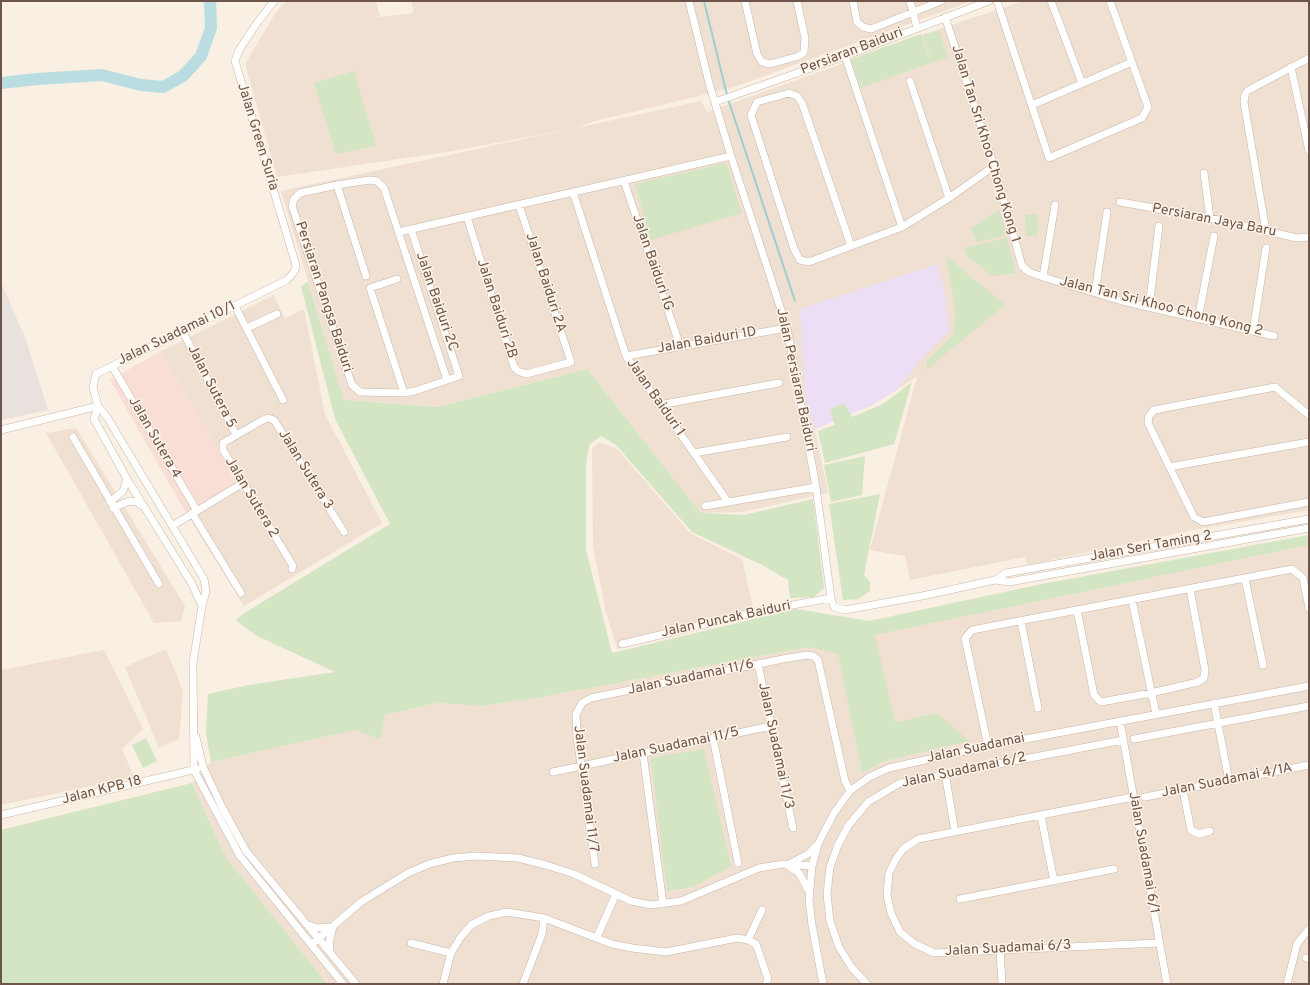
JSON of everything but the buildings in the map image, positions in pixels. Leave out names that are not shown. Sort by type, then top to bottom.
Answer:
[{"type":"street","name":"Jalan Green Suria","points":[[274,1],[256,23],[239,50],[235,61],[296,267],[294,272],[287,280]]},
{"type":"street","name":"Jalan Persiaran Baiduri","points":[[689,1],[714,102],[730,156],[787,328],[816,487],[831,598]]},
{"type":"street","points":[[745,1],[757,54],[762,62],[770,64],[799,56],[804,52],[805,38],[796,1]]},
{"type":"street","points":[[853,1],[858,22],[863,27],[871,29],[941,1]]},
{"type":"street","points":[[910,1],[917,28]]},
{"type":"street","name":"Persiaran Baiduri","points":[[714,102],[845,56],[989,1]]},
{"type":"street","points":[[997,1],[1049,158],[1142,118],[1148,107],[1110,1]]},
{"type":"street","points":[[1051,1],[1082,83]]},
{"type":"street","name":"Jalan Tan Sri Khoo Chong Kong 1","points":[[945,17],[994,166],[1022,266],[1026,269]]},
{"type":"street","points":[[845,56],[902,227]]},
{"type":"street","points":[[1266,231],[1244,102],[1247,90],[1309,58]]},
{"type":"street","points":[[1032,105],[1132,62]]},
{"type":"street","points":[[1291,67],[1309,151]]},
{"type":"street","points":[[910,81],[949,198]]},
{"type":"street","points":[[851,246],[802,103],[797,96],[789,93],[757,102],[751,115],[794,250],[800,260],[808,262],[851,246],[902,227],[949,198],[994,166]]},
{"type":"street","points":[[399,232],[730,156]]},
{"type":"street","points":[[1204,173],[1210,218]]},
{"type":"street","points":[[366,276],[337,185],[370,180],[377,181],[384,188],[447,380],[404,393],[370,288],[396,279]]},
{"type":"street","name":"Jalan Baiduri 1G","points":[[624,180],[680,346]]},
{"type":"street","name":"Persiaran Pangsa Baiduri","points":[[337,185],[300,193],[294,199],[292,206],[352,385],[360,392],[404,393]]},
{"type":"street","name":"Jalan Baiduri 1","points":[[573,192],[626,356],[728,502]]},
{"type":"street","name":"Persiaran Jaya Baru","points":[[1120,202],[1210,218],[1297,238],[1309,237]]},
{"type":"street","name":"Jalan Baiduri 2A","points":[[519,205],[571,362]]},
{"type":"street","points":[[1043,277],[1055,205]]},
{"type":"street","points":[[1095,293],[1107,212]]},
{"type":"street","name":"Jalan Baiduri 2B","points":[[467,217],[514,367],[518,371],[526,374],[571,362]]},
{"type":"street","points":[[1149,307],[1159,226]]},
{"type":"street","name":"Jalan Baiduri 2C","points":[[411,229],[459,376],[447,380]]},
{"type":"street","points":[[1198,319],[1214,236]]},
{"type":"street","points":[[1254,331],[1266,248]]},
{"type":"street","name":"Jalan Tan Sri Khoo Chong Kong 2","points":[[1026,269],[1043,277],[1095,293],[1198,319],[1274,336]]},
{"type":"street","name":"Jalan Suadamai 10/1","points":[[287,280],[237,309],[183,332],[96,374],[93,387],[98,406],[107,417],[204,578],[206,591],[202,606],[193,663],[195,731],[193,748],[194,770],[240,856],[343,984]]},
{"type":"street","points":[[237,309],[283,400]]},
{"type":"street","points":[[247,328],[277,314]]},
{"type":"street","name":"Jalan Baiduri 1D","points":[[626,356],[787,328]]},
{"type":"street","name":"Jalan Sutera 5","points":[[183,332],[236,435]]},
{"type":"street","name":"Jalan Sutera 4","points":[[112,366],[241,593]]},
{"type":"street","points":[[659,405],[779,383]]},
{"type":"street","points":[[1309,415],[1275,387],[1154,410],[1149,416],[1148,423],[1194,517],[1203,522],[1309,502]]},
{"type":"street","name":"Jalan Suadamai 10/1","points":[[98,406],[94,420],[144,508],[192,584],[202,606]]},
{"type":"street","points":[[1,429],[98,406]]},
{"type":"street","name":"Jalan Sutera 3","points":[[261,421],[271,418],[274,420],[344,532]]},
{"type":"street","name":"Jalan Sutera 2","points":[[261,421],[223,443],[223,450],[293,566],[292,569]]},
{"type":"street","points":[[72,437],[159,584]]},
{"type":"street","points":[[694,453],[787,437]]},
{"type":"street","points":[[1169,467],[1309,442]]},
{"type":"street","points":[[111,505],[123,491],[127,479]]},
{"type":"street","points":[[172,526],[195,514],[243,483]]},
{"type":"street","points":[[705,506],[816,487]]},
{"type":"street","points":[[111,505],[129,501],[136,502],[144,508]]},
{"type":"street","name":"Jalan Seri Taming 2","points":[[831,598],[834,607],[845,610],[922,596],[995,580],[1006,573],[1309,518]]},
{"type":"street","name":"Jalan Seri Taming 2","points":[[995,580],[1009,582],[1309,528]]},
{"type":"street","points":[[988,746],[965,638],[972,630],[1292,569],[1303,578],[1309,608]]},
{"type":"street","points":[[1245,578],[1263,665]]},
{"type":"street","points":[[1077,610],[1094,695],[1101,702],[1151,693],[1198,682],[1204,678],[1205,670],[1190,589]]},
{"type":"street","name":"Jalan Puncak Baiduri","points":[[622,644],[760,611],[831,598]]},
{"type":"street","points":[[1132,600],[1156,714]]},
{"type":"street","points":[[1021,621],[1038,708]]},
{"type":"street","name":"Jalan Suadamai 11/6","points":[[576,714],[582,703],[591,698],[758,664],[807,655],[813,656],[818,660],[846,781],[850,791]]},
{"type":"street","name":"Jalan Suadamai 11/3","points":[[758,664],[793,828]]},
{"type":"street","name":"Jalan Suadamai","points":[[823,984],[812,925],[808,891],[812,866],[818,844],[834,813],[850,791],[869,777],[889,768],[988,746],[1309,686]]},
{"type":"street","points":[[1214,703],[1229,781]]},
{"type":"street","points":[[1134,739],[1309,706]]},
{"type":"street","name":"Jalan Suadamai 11/7","points":[[576,714],[595,864]]},
{"type":"street","name":"Jalan Suadamai 6/1","points":[[1120,722],[1167,984]]},
{"type":"street","name":"Jalan Suadamai 11/5","points":[[553,772],[771,726]]},
{"type":"street","name":"Jalan Suadamai 10/1","points":[[195,731],[203,767],[222,807],[246,851],[319,937],[356,984]]},
{"type":"street","points":[[713,738],[738,862]]},
{"type":"street","name":"Jalan Suadamai 6/2","points":[[867,984],[852,968],[839,947],[830,921],[827,894],[830,867],[838,845],[848,826],[868,802],[900,783],[945,773],[1123,740]]},
{"type":"street","points":[[643,753],[663,904]]},
{"type":"street","name":"Jalan Suadamai 4/1A","points":[[1145,797],[1309,765]]},
{"type":"street","name":"Jalan KPB 18","points":[[1,816],[203,767]]},
{"type":"street","points":[[945,773],[955,832]]},
{"type":"street","points":[[1183,790],[1191,830],[1199,834],[1210,831]]},
{"type":"street","name":"Jalan Suadamai 6/3","points":[[1133,797],[918,840],[903,849],[889,873],[887,894],[891,913],[900,932],[907,939],[934,953],[1159,943]]},
{"type":"street","points":[[1041,816],[1054,881]]},
{"type":"street","points":[[787,864],[808,854],[818,844]]},
{"type":"street","points":[[312,944],[361,902],[408,873],[429,864],[476,856],[518,858],[546,864],[574,874],[631,901],[651,905],[681,901],[695,896],[725,881],[759,868],[787,864],[812,866]]},
{"type":"street","points":[[787,864],[799,873],[808,891]]},
{"type":"street","points":[[960,899],[1114,869]]},
{"type":"street","points":[[597,937],[616,894]]},
{"type":"street","points":[[748,940],[762,910]]},
{"type":"street","points":[[443,984],[451,953],[460,938],[471,925],[489,916],[507,912],[544,918],[612,944],[666,952],[737,938],[748,940],[756,944],[768,979],[766,984]]},
{"type":"street","points":[[523,984],[542,934],[544,918]]},
{"type":"street","points":[[307,924],[317,928],[333,926]]},
{"type":"street","points":[[331,953],[329,942],[333,926]]},
{"type":"street","points":[[1287,984],[1297,944],[1309,929]]},
{"type":"street","points":[[411,943],[451,953]]},
{"type":"street","points":[[1000,950],[1002,984]]},
{"type":"shaded area","points":[[287,1],[376,1],[380,17],[414,13],[411,1],[972,1],[728,89],[595,121],[576,128],[701,101],[707,112],[945,27],[1024,1],[1309,1],[1309,510],[1193,530],[1027,565],[1025,557],[910,580],[905,556],[870,550],[917,377],[872,405],[815,429],[828,493],[742,512],[701,513],[587,369],[438,407],[344,400],[281,191],[570,129],[453,151],[277,177],[245,64],[276,12]]},
{"type":"shaded area","points":[[937,264],[945,291],[949,331],[926,354],[898,389],[872,405],[815,429],[805,396],[800,309]]},
{"type":"shaded area","points":[[1,282],[26,340],[48,410],[1,420]]},
{"type":"shaded area","points":[[274,295],[285,319],[304,309],[325,414],[382,523],[244,606],[186,513],[237,483],[161,351]]},
{"type":"shaded area","points":[[161,351],[237,483],[186,513],[110,380]]},
{"type":"shaded area","points":[[76,428],[185,606],[181,621],[154,623],[46,433]]},
{"type":"shaded area","points":[[600,442],[617,449],[690,533],[742,559],[755,616],[617,649],[606,612],[593,546],[592,448]]},
{"type":"shaded area","points":[[1309,545],[1309,984],[327,984],[225,856],[192,783],[211,762],[355,730],[380,738],[385,715],[436,703],[482,706],[542,697],[808,647],[838,654],[862,773],[885,761],[906,755],[937,713],[895,722],[874,635]]},
{"type":"shaded area","points":[[166,649],[183,691],[179,739],[159,748],[125,667]]},
{"type":"shaded area","points":[[104,650],[143,729],[122,749],[134,777],[1,805],[1,670]]},
{"type":"green space","points":[[939,30],[948,58],[932,63],[923,35]]},
{"type":"green space","points":[[921,34],[931,63],[861,88],[851,59]]},
{"type":"green space","points":[[354,71],[376,146],[336,154],[314,83]]},
{"type":"green space","points":[[726,163],[742,213],[651,240],[635,184]]},
{"type":"green space","points":[[999,210],[1007,235],[977,242],[971,228]]},
{"type":"green space","points":[[1037,214],[1038,235],[1026,236],[1025,215]]},
{"type":"green space","points":[[1007,238],[1016,273],[992,276],[967,256],[964,248]]},
{"type":"green space","points":[[946,256],[1005,305],[926,370],[927,360],[952,337],[956,314]]},
{"type":"green space","points":[[308,282],[344,400],[438,407],[587,369],[701,513],[744,515],[813,499],[824,588],[814,597],[790,598],[788,580],[762,565],[692,532],[616,445],[601,436],[589,445],[586,465],[586,550],[612,653],[796,609],[869,621],[1042,584],[1309,535],[1309,545],[875,635],[895,722],[937,713],[969,741],[885,761],[862,773],[838,654],[808,647],[542,697],[482,706],[436,703],[385,715],[380,739],[355,730],[211,762],[206,734],[208,694],[249,685],[335,672],[255,635],[236,620],[246,612],[390,524],[335,419],[301,286]]},
{"type":"green space","points":[[912,382],[894,444],[825,463],[818,431],[835,425],[830,409],[844,403],[852,417],[883,404]]},
{"type":"green space","points":[[865,456],[862,495],[831,502],[824,465]]},
{"type":"green space","points":[[880,494],[864,575],[870,582],[870,591],[858,599],[843,600],[829,504]]},
{"type":"green space","points":[[146,738],[157,761],[143,768],[132,745]]},
{"type":"green space","points":[[704,749],[731,866],[694,887],[667,891],[651,758]]},
{"type":"green space","points":[[192,783],[225,856],[327,984],[1,984],[1,830]]},
{"type":"waterway","points":[[1,83],[102,75],[141,85],[163,87],[183,76],[201,56],[211,28],[210,1]]},
{"type":"waterway","points":[[704,1],[727,95]]},
{"type":"waterway","points":[[728,99],[795,301]]}]
